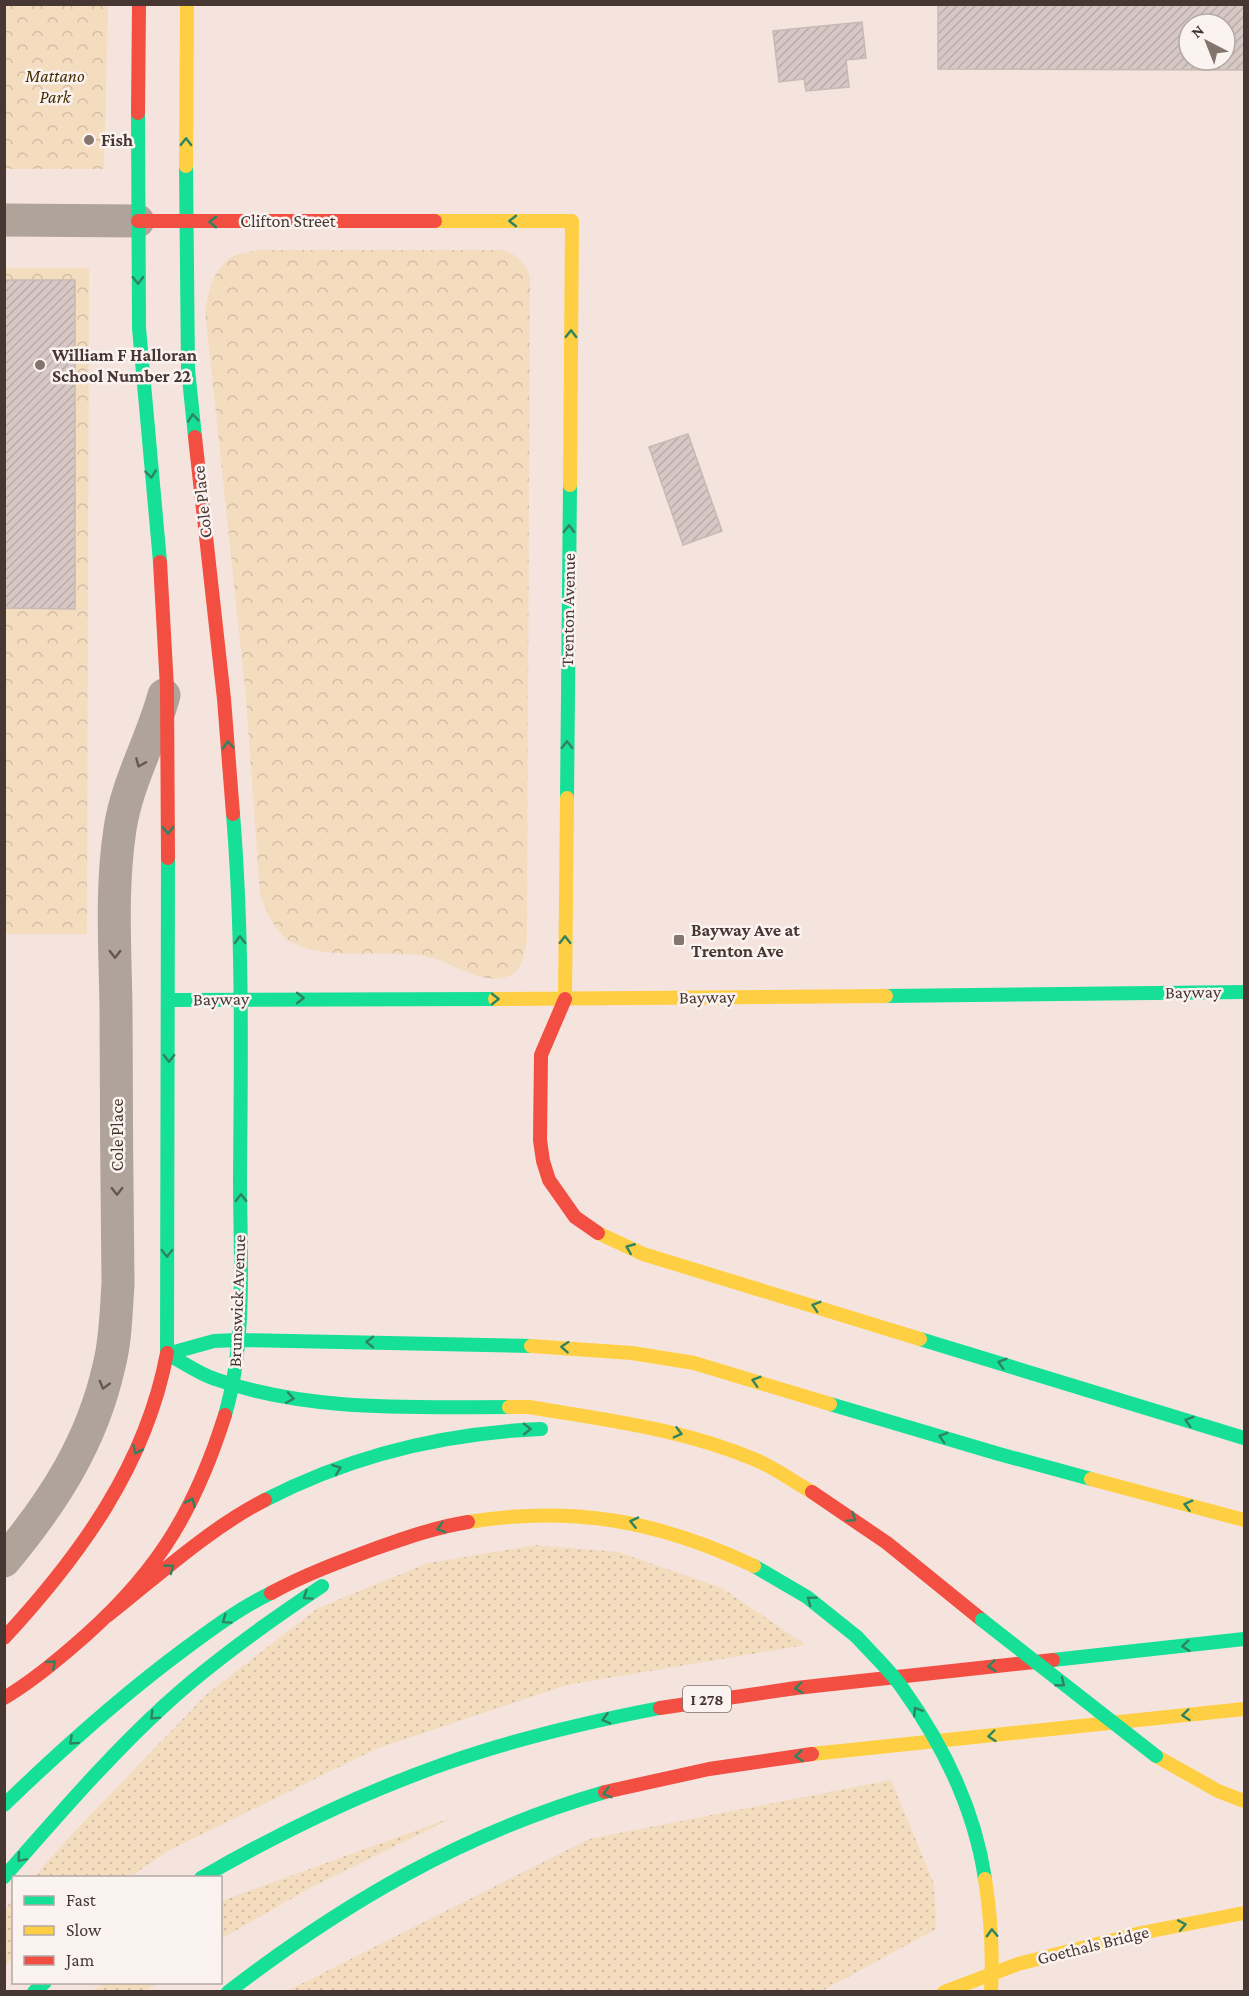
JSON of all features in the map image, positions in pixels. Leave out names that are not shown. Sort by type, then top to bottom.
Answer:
[{"type":"main road","name":"Cole Place","points":[[140,4],[138,221],[142,372],[158,536],[166,688],[169,1000]]},
{"type":"main road","name":"Cole Place","points":[[186,4],[185,222],[188,369],[230,760],[238,878],[241,998]]},
{"type":"main road","name":"Clifton Street","points":[[138,221],[572,221]]},
{"type":"main road","name":"Trenton Avenue","points":[[565,999],[572,221]]},
{"type":"main road","name":"Bayway","points":[[169,1000],[241,998],[565,999],[1245,992]]},
{"type":"main road","name":"Brunswick Avenue","points":[[4,1698],[27,1686],[107,1616],[134,1589],[154,1563],[184,1515],[218,1436],[233,1385],[238,1340],[241,998]]},
{"type":"main road","points":[[565,999],[541,1055],[540,1140],[549,1180],[575,1217],[592,1231],[643,1254],[1245,1438]]},
{"type":"main road","points":[[4,1638],[58,1578],[106,1511],[142,1436],[157,1395],[167,1354],[169,1000]]},
{"type":"main road","points":[[167,1354],[214,1341],[238,1340],[521,1345],[657,1356],[694,1363],[999,1454],[1245,1520]]},
{"type":"main road","points":[[167,1354],[214,1379],[284,1397],[326,1403],[416,1407],[529,1407],[665,1430],[698,1439],[758,1461],[820,1497],[886,1542],[1087,1704],[1156,1756],[1218,1791],[1245,1801]]},
{"type":"main road","points":[[107,1616],[222,1527],[256,1505],[296,1484],[382,1453],[422,1444],[508,1430],[621,1422]]},
{"type":"main road","points":[[4,1805],[127,1694],[187,1647],[244,1607],[284,1585],[408,1537],[454,1524],[545,1514],[626,1520],[668,1531],[734,1554],[801,1593],[857,1637],[902,1688],[941,1751],[974,1829],[987,1888],[993,1966],[991,1992]]},
{"type":"main road","points":[[4,1877],[85,1787],[165,1704],[258,1629],[373,1551]]},
{"type":"main road","name":"I 278","points":[[204,1876],[278,1834],[448,1762],[510,1743],[628,1713],[686,1702],[857,1680],[1245,1640]]},
{"type":"main road","points":[[228,1992],[311,1930],[430,1859],[556,1807],[627,1787],[762,1760],[1245,1709]]},
{"type":"main road","name":"Goethals Bridge","points":[[944,1992],[1018,1964],[1141,1933],[1245,1913]]},
{"type":"street","name":"Clifton Street","points":[[4,220],[138,221]]},
{"type":"street","name":"Cole Place","points":[[4,1561],[38,1520],[72,1466],[95,1417],[110,1364],[118,1284],[115,940],[117,864],[120,829],[126,803],[158,717],[166,688]]},
{"type":"street","points":[[4,1539],[38,1520]]},
{"type":"green space","name":"Mattano Park","points":[[4,5],[108,5],[104,169],[5,169]]},
{"type":"green space","points":[[259,250],[504,250],[521,261],[530,278],[527,940],[521,964],[509,976],[493,979],[483,977],[424,956],[322,952],[306,948],[293,943],[281,934],[260,895],[246,698],[205,310],[214,278],[222,265],[236,255]]},
{"type":"green space","points":[[4,268],[89,268],[87,934],[5,934]]},
{"type":"green space","points":[[536,1545],[618,1552],[722,1588],[806,1645],[567,1685],[376,1749],[168,1851],[131,1876],[35,1876],[72,1834],[207,1694],[318,1608],[428,1563]]},
{"type":"green space","points":[[891,1780],[934,1884],[936,1929],[822,1991],[287,1991],[589,1839]]},
{"type":"green space","points":[[456,1816],[310,1888],[222,1938],[222,1901]]},
{"type":"green space","points":[[12,1900],[12,1959],[5,1965],[5,1909]]},
{"type":"green space","points":[[103,1984],[156,1984],[147,1991],[92,1991]]},
{"type":"building","points":[[938,4],[1245,4],[1245,70],[1237,70],[1237,12],[1177,12],[1177,70],[938,69]]},
{"type":"building","points":[[862,22],[866,58],[846,60],[849,87],[806,91],[804,79],[779,82],[773,31]]},
{"type":"building","name":"William F Halloran School Number 22","points":[[4,280],[75,280],[75,609],[4,608]]},
{"type":"building","points":[[688,434],[722,531],[683,545],[649,447]]},
{"type":"traffic: fast","points":[[138,113],[139,328],[160,562]]},
{"type":"traffic: fast","points":[[186,166],[188,369],[195,437]]},
{"type":"traffic: fast","points":[[567,798],[570,485]]},
{"type":"traffic: fast","points":[[225,1415],[237,1357],[241,1298],[241,997],[233,814]]},
{"type":"traffic: fast","points":[[167,1353],[168,858]]},
{"type":"traffic: fast","points":[[886,996],[1244,992]]},
{"type":"traffic: fast","points":[[169,1000],[495,999]]},
{"type":"traffic: fast","points":[[920,1339],[1244,1438]]},
{"type":"traffic: fast","points":[[167,1354],[214,1341],[238,1340],[531,1346]]},
{"type":"traffic: fast","points":[[167,1354],[215,1379],[251,1390],[287,1397],[398,1407],[509,1407]]},
{"type":"traffic: fast","points":[[830,1404],[1091,1479]]},
{"type":"traffic: fast","points":[[265,1500],[331,1470],[399,1449],[469,1435],[541,1429]]},
{"type":"traffic: fast","points":[[754,1566],[807,1597],[857,1637]]},
{"type":"traffic: fast","points":[[4,1877],[103,1766],[166,1704],[242,1642],[322,1586]]},
{"type":"traffic: fast","points":[[4,1805],[70,1743],[138,1685],[217,1626],[271,1593]]},
{"type":"traffic: fast","points":[[982,1620],[1156,1756]]},
{"type":"traffic: fast","points":[[857,1637],[898,1682],[918,1710],[944,1756],[974,1828],[985,1879]]},
{"type":"traffic: fast","points":[[1053,1660],[1244,1639]]},
{"type":"traffic: fast","points":[[205,1876],[320,1815],[412,1776],[524,1739],[660,1708]]},
{"type":"traffic: fast","points":[[228,1992],[316,1929],[407,1874],[502,1828],[605,1792]]},
{"type":"traffic: fast","points":[[34,1992],[43,1984]]},
{"type":"traffic: slow","points":[[186,166],[187,4]]},
{"type":"traffic: slow","points":[[435,221],[572,221],[570,485]]},
{"type":"traffic: slow","points":[[565,999],[567,798]]},
{"type":"traffic: slow","points":[[495,999],[886,996]]},
{"type":"traffic: slow","points":[[598,1233],[643,1254],[920,1339]]},
{"type":"traffic: slow","points":[[531,1346],[632,1353],[694,1363],[830,1404]]},
{"type":"traffic: slow","points":[[509,1407],[529,1407],[616,1421],[701,1440],[763,1463],[812,1492]]},
{"type":"traffic: slow","points":[[1091,1479],[1244,1520]]},
{"type":"traffic: slow","points":[[468,1522],[544,1515],[615,1521],[684,1538],[719,1550],[754,1566]]},
{"type":"traffic: slow","points":[[812,1754],[1244,1709]]},
{"type":"traffic: slow","points":[[1156,1756],[1218,1791],[1244,1801]]},
{"type":"traffic: slow","points":[[985,1879],[991,1936],[991,1992]]},
{"type":"traffic: slow","points":[[944,1992],[1018,1964],[1141,1933],[1244,1913]]},
{"type":"traffic: jam","points":[[138,113],[139,4]]},
{"type":"traffic: jam","points":[[138,221],[435,221]]},
{"type":"traffic: jam","points":[[195,437],[224,699],[233,814]]},
{"type":"traffic: jam","points":[[160,562],[167,688],[168,858]]},
{"type":"traffic: jam","points":[[565,999],[541,1055],[540,1140],[549,1180],[575,1217],[598,1233]]},
{"type":"traffic: jam","points":[[4,1638],[59,1575],[106,1507],[143,1433],[157,1394],[167,1353]]},
{"type":"traffic: jam","points":[[4,1698],[38,1675],[70,1649],[99,1623],[147,1572],[184,1516],[213,1452],[225,1415]]},
{"type":"traffic: jam","points":[[812,1492],[887,1543],[982,1620]]},
{"type":"traffic: jam","points":[[107,1616],[203,1539],[265,1500]]},
{"type":"traffic: jam","points":[[271,1593],[374,1549],[432,1530],[468,1522]]},
{"type":"traffic: jam","points":[[660,1708],[796,1688],[1053,1660]]},
{"type":"traffic: jam","points":[[605,1792],[709,1769],[812,1754]]},
{"type":"place","name":"Fish","points":[[89,140]]},
{"type":"place","name":"William F Halloran School Number 22","points":[[40,365]]},
{"type":"place","name":"Bayway Ave at Trenton Ave","points":[[679,940]]}]
